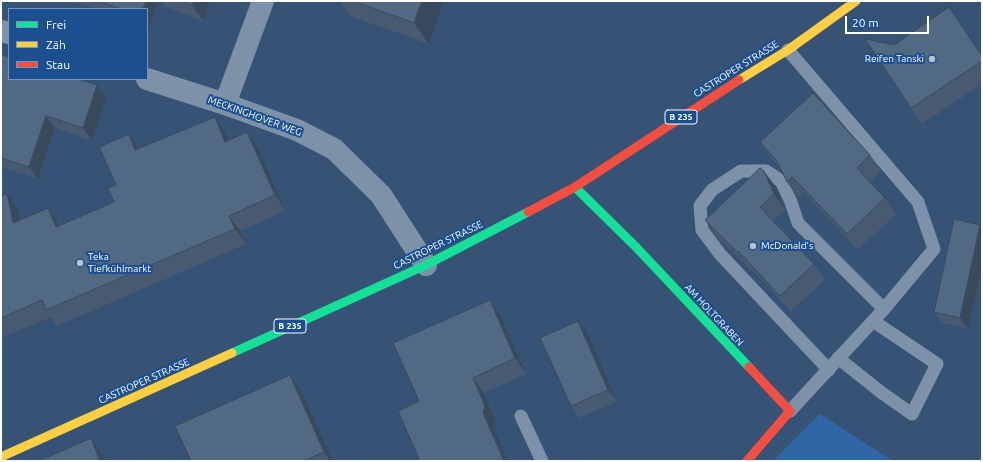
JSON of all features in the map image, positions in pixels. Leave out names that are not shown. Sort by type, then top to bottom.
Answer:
[{"type":"main road","name":"CASTROPER STRASSE","points":[[1,457],[426,265],[512,221],[575,187],[719,92],[788,50],[856,1]]},
{"type":"main road","name":"AM HOLTGRABEN","points":[[575,187],[636,248],[790,411]]},
{"type":"main road","points":[[747,461],[790,411]]},
{"type":"street","points":[[225,104],[263,1]]},
{"type":"street","name":"MECKINGHOVER WEG","points":[[148,79],[225,104],[297,130],[334,149],[381,195],[426,265]]},
{"type":"lane","points":[[788,50],[918,202],[934,249],[884,309],[790,411]]},
{"type":"lane","points":[[829,370],[720,254],[702,230],[700,206],[712,190],[741,171],[766,172],[780,181],[792,202],[798,224],[884,309]]},
{"type":"lane","points":[[838,358],[882,393],[912,414],[937,364],[873,320]]},
{"type":"lane","points":[[521,416],[542,461]]},
{"type":"shaded area","points":[[820,414],[893,461],[773,461]]},
{"type":"building","points":[[99,1],[146,1],[143,8],[118,8]]},
{"type":"building","points":[[181,1],[194,1],[192,5]]},
{"type":"building","points":[[353,1],[422,1],[414,23]]},
{"type":"building","points":[[949,7],[982,56],[982,61],[911,108],[865,39],[894,45]]},
{"type":"building","points":[[1,54],[8,57],[8,80],[81,80],[97,85],[83,128],[46,116],[29,167],[1,158]]},
{"type":"building","points":[[813,93],[870,155],[857,168],[885,198],[847,234],[792,177],[787,182],[777,161],[760,142]]},
{"type":"building","points":[[215,117],[225,142],[247,132],[275,195],[229,216],[235,229],[46,310],[42,300],[1,318],[1,196],[7,194],[11,212],[12,211],[11,214],[13,223],[48,208],[56,227],[114,202],[108,188],[116,185],[99,147],[129,134],[135,150]]},
{"type":"building","points":[[760,168],[764,171],[774,194],[760,207],[814,264],[780,296],[738,251],[737,252],[705,220]]},
{"type":"building","points":[[954,219],[980,225],[960,318],[934,312]]},
{"type":"building","points":[[490,300],[515,358],[473,378],[485,406],[483,413],[504,461],[420,461],[398,411],[419,401],[393,343]]},
{"type":"building","points":[[578,321],[608,390],[571,406],[540,338]]},
{"type":"building","points":[[290,375],[324,452],[305,461],[191,461],[175,426]]},
{"type":"building","points":[[91,438],[100,461],[39,461]]},
{"type":"traffic: fast","points":[[575,187],[636,247],[749,367]]},
{"type":"traffic: fast","points":[[232,353],[426,265],[528,212]]},
{"type":"traffic: slow","points":[[739,80],[788,50],[856,1]]},
{"type":"traffic: slow","points":[[1,457],[232,353]]},
{"type":"traffic: jam","points":[[528,212],[575,187],[739,80]]},
{"type":"traffic: jam","points":[[747,461],[790,411],[749,367]]},
{"type":"place","name":"Reifen Tanski","points":[[932,59]]},
{"type":"place","name":"McDonald's","points":[[753,246]]},
{"type":"place","name":"Teka Tiefkühlmarkt","points":[[80,263]]}]
